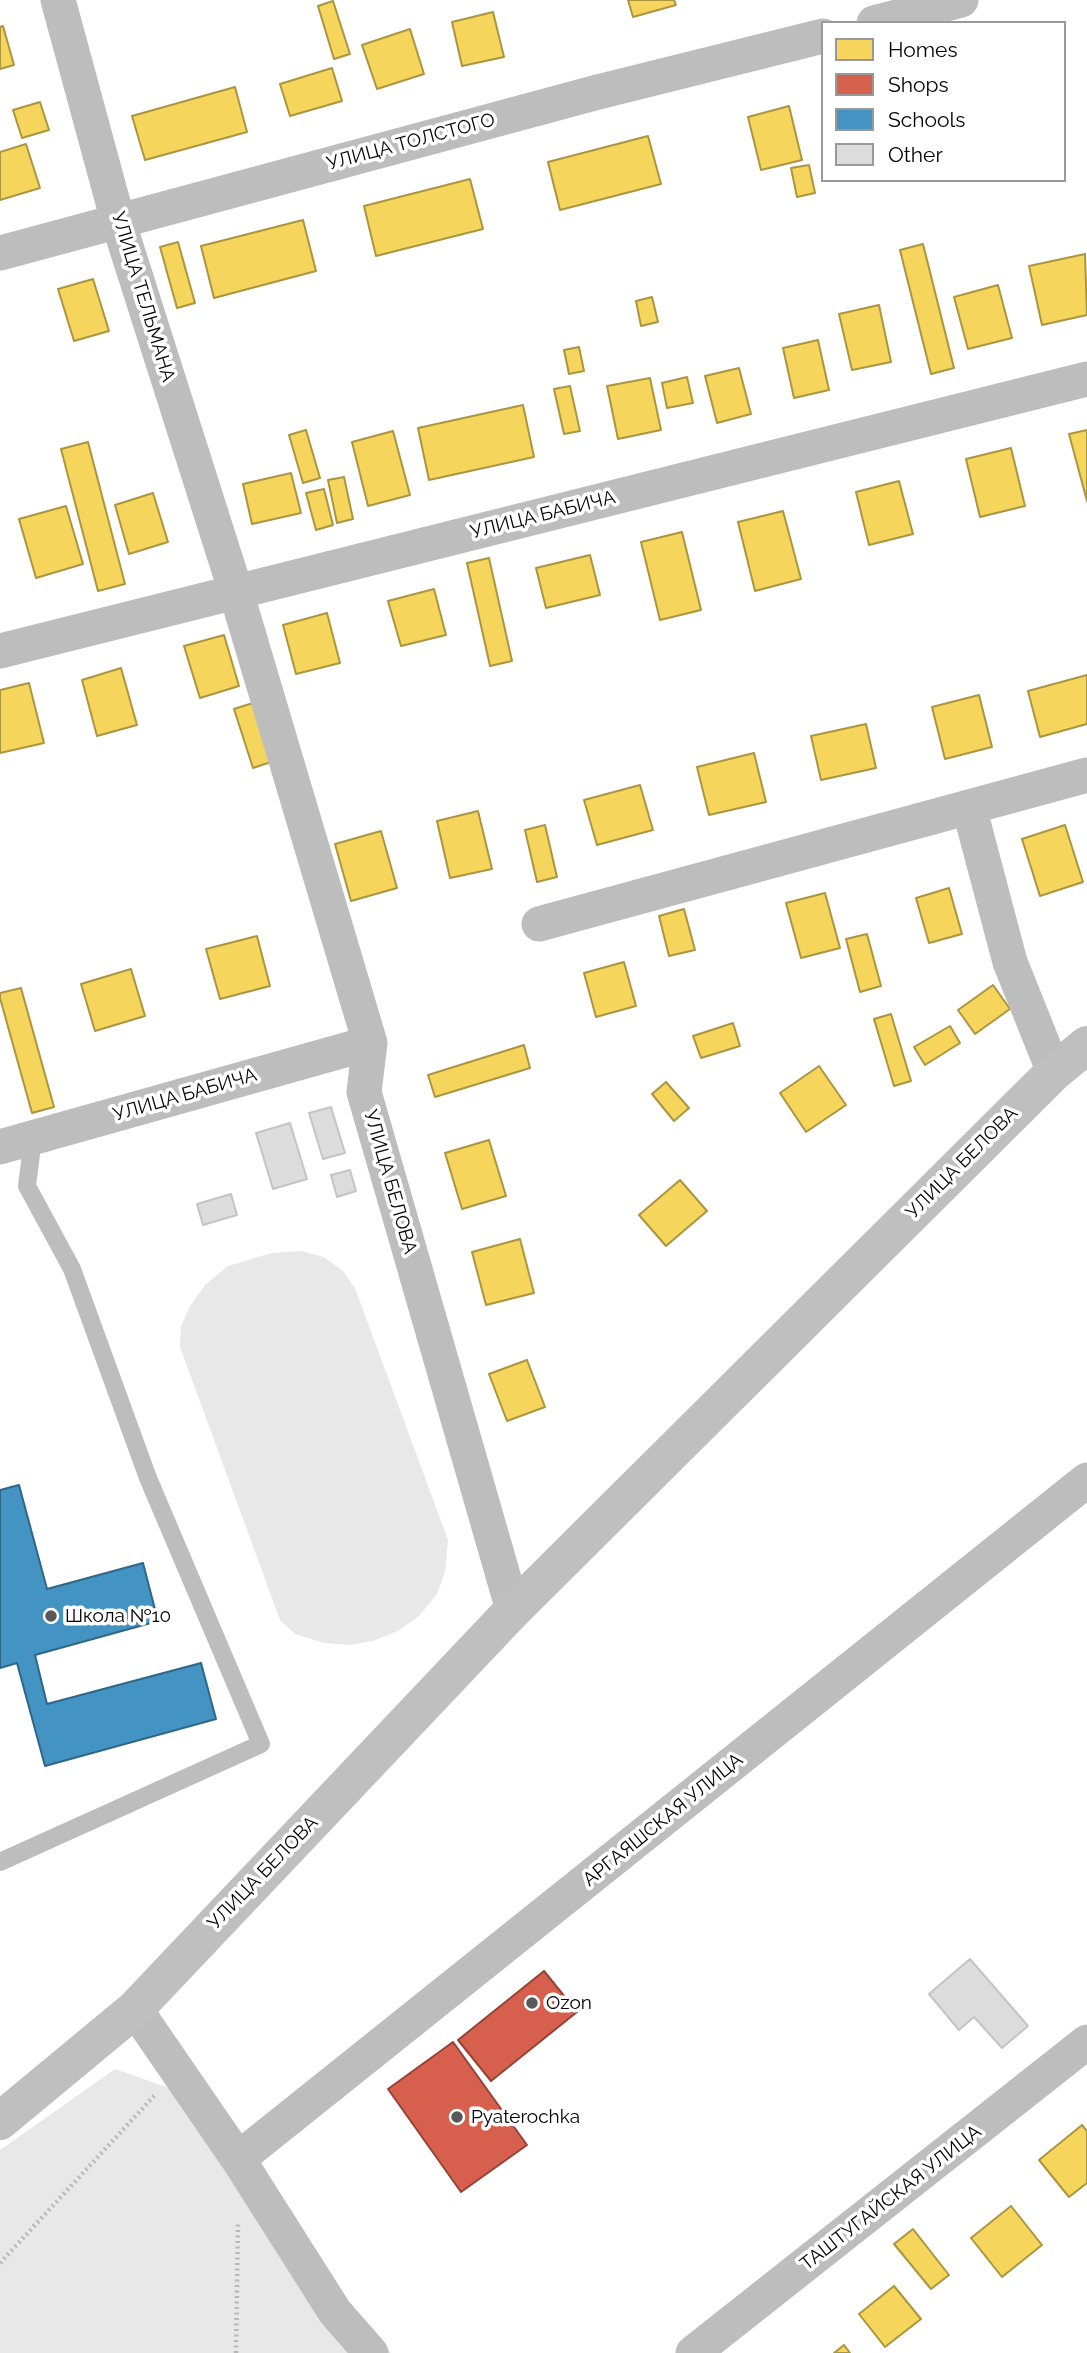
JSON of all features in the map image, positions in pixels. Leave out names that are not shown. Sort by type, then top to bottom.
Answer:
[{"type":"main road","name":"УЛИЦА БЕЛОВА","points":[[0,2121],[135,2009],[513,1610],[1054,1072],[1087,1045]]},
{"type":"street","name":"УЛИЦА ТЕЛЬМАНА","points":[[58,0],[118,221],[236,592]]},
{"type":"street","points":[[882,21],[961,0]]},
{"type":"street","name":"УЛИЦА ТОЛСТОГО","points":[[0,253],[598,92],[821,36]]},
{"type":"street","name":"УЛИЦА БАБИЧА","points":[[0,651],[1087,379]]},
{"type":"street","name":"УЛИЦА БЕЛОВА","points":[[236,592],[370,1043],[364,1092],[513,1610]]},
{"type":"street","points":[[538,924],[1087,775]]},
{"type":"street","points":[[969,807],[1010,961],[1054,1072]]},
{"type":"street","name":"УЛИЦА БАБИЧА","points":[[16,1143],[370,1043]]},
{"type":"street","name":"АРГАЯШСКАЯ УЛИЦА","points":[[238,2159],[1087,1480]]},
{"type":"street","points":[[135,2009],[238,2159],[335,2312],[371,2353]]},
{"type":"street","name":"ТАШТУГАЙСКАЯ УЛИЦА","points":[[693,2353],[1087,2042]]},
{"type":"lane","points":[[0,1862],[261,1744],[148,1478],[72,1269],[27,1186],[16,1143]]},
{"type":"path","points":[[0,2263],[177,2071]]},
{"type":"path","points":[[236,2353],[238,2211]]},
{"type":"shaded area","points":[[301,1251],[324,1257],[343,1271],[355,1288],[448,1540],[445,1572],[437,1594],[419,1616],[398,1631],[373,1641],[349,1645],[324,1643],[295,1634],[280,1620],[180,1347],[181,1326],[190,1306],[205,1285],[228,1266],[272,1253]]},
{"type":"shaded area","points":[[115,2069],[178,2091],[356,2315],[391,2353],[0,2353],[0,2150]]},
{"type":"building: Homes","points":[[628,0],[674,0],[676,5],[633,17]]},
{"type":"building: Homes","points":[[333,1],[350,54],[334,59],[318,6]]},
{"type":"building: Homes","points":[[493,12],[504,57],[462,66],[452,22]]},
{"type":"building: Homes","points":[[3,26],[14,65],[0,69],[0,27]]},
{"type":"building: Homes","points":[[410,29],[424,74],[377,89],[362,45]]},
{"type":"building: Homes","points":[[332,68],[342,101],[290,116],[280,84]]},
{"type":"building: Homes","points":[[235,87],[247,132],[145,160],[132,116]]},
{"type":"building: Homes","points":[[40,102],[49,130],[22,138],[13,110]]},
{"type":"building: Homes","points":[[789,106],[802,160],[761,170],[748,117]]},
{"type":"building: Homes","points":[[648,136],[661,184],[560,210],[548,162]]},
{"type":"building: Homes","points":[[26,144],[40,188],[0,200],[0,152]]},
{"type":"building: Homes","points":[[809,165],[815,193],[797,197],[791,168]]},
{"type":"building: Homes","points":[[470,179],[483,229],[376,256],[364,206]]},
{"type":"building: Homes","points":[[303,220],[316,271],[214,298],[201,246]]},
{"type":"building: Homes","points":[[178,242],[195,303],[177,308],[160,247]]},
{"type":"building: Homes","points":[[923,244],[954,368],[931,374],[900,250]]},
{"type":"building: Homes","points":[[1085,254],[1087,315],[1042,325],[1029,266]]},
{"type":"building: Homes","points":[[93,279],[109,331],[74,341],[58,289]]},
{"type":"building: Homes","points":[[998,285],[1012,338],[968,349],[954,297]]},
{"type":"building: Homes","points":[[652,297],[658,322],[641,326],[636,301]]},
{"type":"building: Homes","points":[[879,305],[891,362],[852,370],[839,314]]},
{"type":"building: Homes","points":[[818,340],[829,390],[794,398],[783,348]]},
{"type":"building: Homes","points":[[579,347],[584,371],[569,374],[564,350]]},
{"type":"building: Homes","points":[[739,368],[751,414],[717,423],[705,376]]},
{"type":"building: Homes","points":[[687,377],[693,403],[667,408],[662,383]]},
{"type":"building: Homes","points":[[650,378],[661,430],[618,439],[607,386]]},
{"type":"building: Homes","points":[[570,386],[580,431],[564,434],[554,389]]},
{"type":"building: Homes","points":[[523,405],[534,457],[429,480],[418,428]]},
{"type":"building: Homes","points":[[306,430],[320,478],[303,483],[289,435]]},
{"type":"building: Homes","points":[[1087,430],[1087,501],[1069,434]]},
{"type":"building: Homes","points":[[393,431],[410,495],[368,506],[352,442]]},
{"type":"building: Homes","points":[[88,442],[125,584],[98,591],[61,449]]},
{"type":"building: Homes","points":[[1011,448],[1025,506],[980,517],[966,459]]},
{"type":"building: Homes","points":[[291,473],[301,513],[252,524],[243,484]]},
{"type":"building: Homes","points":[[344,477],[353,519],[337,523],[328,480]]},
{"type":"building: Homes","points":[[899,481],[913,534],[869,545],[856,492]]},
{"type":"building: Homes","points":[[324,489],[333,525],[316,530],[306,493]]},
{"type":"building: Homes","points":[[153,493],[168,542],[129,554],[115,505]]},
{"type":"building: Homes","points":[[66,506],[83,564],[36,578],[19,519]]},
{"type":"building: Homes","points":[[783,511],[801,579],[755,591],[738,522]]},
{"type":"building: Homes","points":[[682,532],[701,610],[660,620],[641,542]]},
{"type":"building: Homes","points":[[590,555],[600,595],[546,608],[536,568]]},
{"type":"building: Homes","points":[[489,558],[512,661],[490,666],[467,563]]},
{"type":"building: Homes","points":[[434,589],[446,635],[401,646],[388,601]]},
{"type":"building: Homes","points":[[327,613],[340,663],[296,674],[283,625]]},
{"type":"building: Homes","points":[[224,635],[239,686],[200,698],[184,646]]},
{"type":"building: Homes","points":[[121,668],[137,725],[97,736],[82,680]]},
{"type":"building: Homes","points":[[1087,675],[1087,724],[1040,737],[1028,691]]},
{"type":"building: Homes","points":[[29,683],[44,743],[0,753],[0,690]]},
{"type":"building: Homes","points":[[979,695],[992,747],[945,759],[932,707]]},
{"type":"building: Homes","points":[[259,701],[277,760],[253,768],[234,709]]},
{"type":"building: Homes","points":[[866,724],[876,768],[821,780],[811,736]]},
{"type":"building: Homes","points":[[754,753],[766,802],[709,815],[697,767]]},
{"type":"building: Homes","points":[[640,785],[653,830],[597,845],[584,800]]},
{"type":"building: Homes","points":[[478,811],[492,869],[450,878],[437,821]]},
{"type":"building: Homes","points":[[545,825],[557,877],[537,882],[525,830]]},
{"type":"building: Homes","points":[[1065,825],[1083,882],[1040,896],[1022,839]]},
{"type":"building: Homes","points":[[381,831],[397,888],[351,901],[335,844]]},
{"type":"building: Homes","points":[[949,888],[962,934],[929,943],[916,898]]},
{"type":"building: Homes","points":[[825,893],[840,948],[801,958],[786,903]]},
{"type":"building: Homes","points":[[684,909],[695,950],[669,956],[659,916]]},
{"type":"building: Homes","points":[[867,934],[881,986],[860,992],[846,939]]},
{"type":"building: Homes","points":[[257,936],[270,986],[220,999],[206,949]]},
{"type":"building: Homes","points":[[624,962],[636,1006],[596,1017],[584,973]]},
{"type":"building: Homes","points":[[131,969],[145,1016],[95,1031],[81,984]]},
{"type":"building: Homes","points":[[993,985],[1010,1009],[975,1034],[958,1010]]},
{"type":"building: Homes","points":[[21,988],[54,1107],[32,1113],[0,998],[0,993]]},
{"type":"building: Homes","points":[[891,1014],[911,1081],[894,1086],[874,1019]]},
{"type":"building: Homes","points":[[733,1023],[740,1046],[701,1058],[693,1036]]},
{"type":"building: Homes","points":[[950,1026],[960,1043],[925,1065],[914,1047]]},
{"type":"building: Homes","points":[[524,1045],[530,1068],[435,1097],[428,1075]]},
{"type":"building: Homes","points":[[819,1066],[846,1105],[806,1132],[780,1093]]},
{"type":"building: Homes","points":[[666,1082],[689,1108],[674,1121],[652,1094]]},
{"type":"building: Homes","points":[[489,1140],[506,1196],[462,1209],[445,1153]]},
{"type":"building: Homes","points":[[680,1180],[707,1211],[666,1246],[639,1215]]},
{"type":"building: Homes","points":[[520,1239],[534,1293],[486,1305],[472,1252]]},
{"type":"building: Homes","points":[[527,1360],[545,1407],[507,1421],[489,1374]]},
{"type":"building: Homes","points":[[1082,2125],[1087,2131],[1087,2183],[1069,2197],[1039,2160]]},
{"type":"building: Homes","points":[[1011,2206],[1042,2245],[1002,2277],[971,2238]]},
{"type":"building: Homes","points":[[913,2229],[949,2275],[931,2289],[894,2244]]},
{"type":"building: Homes","points":[[894,2286],[921,2319],[885,2347],[859,2314]]},
{"type":"building: Homes","points":[[844,2345],[850,2353],[834,2353]]},
{"type":"building: Shops","points":[[544,1971],[577,2012],[491,2081],[458,2040]]},
{"type":"building: Shops","name":"Pyaterochka","points":[[453,2042],[527,2145],[461,2192],[388,2089]]},
{"type":"building: Schools","points":[[19,1485],[47,1589],[143,1563],[158,1621],[35,1655],[47,1704],[201,1663],[216,1719],[45,1766],[17,1663],[0,1668],[0,1490]]},
{"type":"building: Other","points":[[331,1107],[345,1153],[323,1159],[309,1113]]},
{"type":"building: Other","points":[[290,1123],[307,1179],[273,1189],[256,1133]]},
{"type":"building: Other","points":[[350,1170],[356,1191],[337,1197],[331,1175]]},
{"type":"building: Other","points":[[231,1194],[237,1215],[203,1225],[197,1204]]},
{"type":"building: Other","points":[[970,1959],[1028,2026],[1002,2048],[974,2017],[959,2030],[929,1994]]},
{"type":"place","name":"Школа №10","points":[[51,1616]]},
{"type":"place","name":"Ozon","points":[[532,2003]]},
{"type":"place","name":"Pyaterochka","points":[[457,2117]]}]
